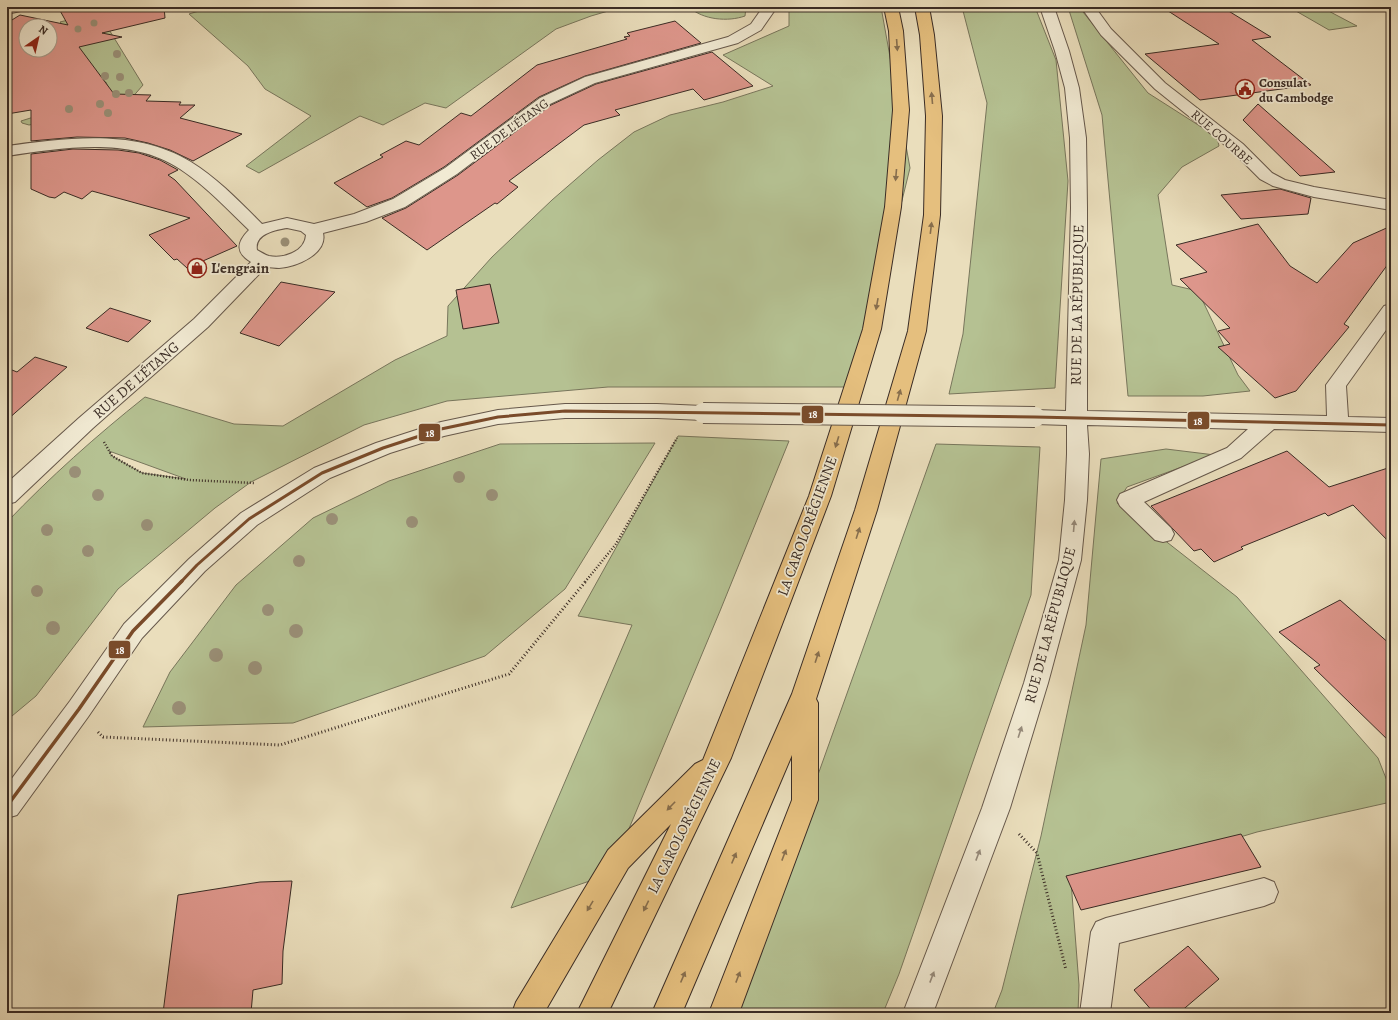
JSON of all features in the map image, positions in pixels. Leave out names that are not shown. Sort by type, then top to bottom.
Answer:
[{"type":"highway","name":"LA CAROLORÉGIENNE","points":[[592,1013],[718,758],[820,496],[872,329],[893,207],[901,110],[896,31],[891,7]]},
{"type":"highway","points":[[667,1013],[805,694],[866,510],[917,331],[932,215],[934,124],[927,35],[922,7]]},
{"type":"highway","points":[[724,1013],[805,800],[805,694]]},
{"type":"highway","points":[[527,1013],[618,859],[718,758]]},
{"type":"street","points":[[7,10],[20,7]]},
{"type":"street","name":"RUE DE L'ÉTANG","points":[[313,230],[360,218],[399,204],[450,172],[545,101],[590,80],[733,40],[756,27],[770,7]]},
{"type":"street","name":"RUE DE LA RÉPUBLIQUE","points":[[918,1013],[996,808],[1036,683],[1070,560],[1076,500],[1078,454],[1076,419],[1079,208],[1078,138],[1072,88],[1062,51],[1047,7]]},
{"type":"street","name":"RUE COURBE","points":[[1088,7],[1106,32],[1160,86],[1237,147],[1266,176],[1279,183],[1314,192],[1391,204]]},
{"type":"street","points":[[7,151],[61,144],[90,143],[125,145],[149,150],[184,164],[223,196],[259,231]]},
{"type":"street","points":[[277,224],[299,224],[313,230],[317,236],[315,244],[304,254],[294,259],[282,262],[262,261],[254,258],[248,249],[249,243],[259,231],[277,224]]},
{"type":"street","name":"RUE DE L'ÉTANG","points":[[7,496],[86,423],[201,323],[262,261]]},
{"type":"street","points":[[1338,423],[1336,385],[1391,310]]},
{"type":"street","points":[[7,806],[79,709],[134,631],[197,565],[250,519],[322,473],[383,448],[441,429],[498,417],[565,411],[657,411],[703,414],[1035,418],[1391,425]]},
{"type":"street","points":[[1163,534],[1128,500],[1234,453],[1269,422]]},
{"type":"street","points":[[1095,1013],[1106,932],[1264,892]]},
{"type":"path","points":[[79,709],[102,737],[280,745],[509,674],[616,544],[678,436],[703,414]]},
{"type":"path","points":[[86,423],[99,434],[112,456],[142,472],[188,480],[251,482],[292,493]]},
{"type":"path","points":[[996,808],[1037,854],[1058,932],[1067,976]]},
{"type":"green space","points":[[212,7],[622,7],[591,16],[556,29],[446,108],[425,103],[383,125],[360,116],[259,173],[246,166],[311,116],[265,89],[248,66],[189,14]]},
{"type":"green space","points":[[689,7],[746,7],[745,16],[731,19],[716,19],[701,15]]},
{"type":"green space","points":[[789,7],[881,7],[910,168],[855,387],[608,387],[447,401],[364,425],[251,482],[215,508],[118,589],[36,696],[12,716],[7,717],[7,522],[91,442],[145,397],[234,424],[283,426],[395,360],[447,336],[448,306],[492,257],[552,200],[598,160],[634,132],[670,115],[723,102],[773,86],[723,55],[789,26]],"holes":[[[109,451],[186,479],[142,473],[112,456]]]},
{"type":"green space","points":[[962,7],[1035,7],[1056,60],[1068,181],[1055,388],[949,394],[963,334],[987,103]]},
{"type":"green space","points":[[1068,7],[1079,7],[1148,93],[1217,137],[1219,146],[1182,167],[1158,195],[1172,285],[1198,291],[1238,375],[1250,391],[1203,396],[1128,396],[1102,115]]},
{"type":"green space","points":[[1289,7],[1321,7],[1357,26],[1329,30]]},
{"type":"green space","points":[[80,17],[108,28],[143,85],[117,115],[62,119],[29,125],[22,123],[21,121],[110,93],[106,82],[95,84],[66,28],[60,22]]},
{"type":"green space","points":[[678,436],[789,441],[610,874],[511,908],[632,625],[578,616]]},
{"type":"green space","points":[[655,443],[565,589],[485,656],[293,723],[143,727],[170,672],[236,585],[313,518],[389,481],[500,444]]},
{"type":"green space","points":[[936,444],[1040,447],[1031,595],[899,974],[883,1013],[733,1013]]},
{"type":"green space","points":[[1166,449],[1215,455],[1127,487],[1117,503],[1237,597],[1378,758],[1391,791],[1391,802],[1257,832],[1180,855],[1071,881],[1079,985],[1078,1013],[993,1013],[1002,990],[1041,836],[1086,625],[1101,459]]},
{"type":"building","points":[[58,7],[164,7],[165,18],[102,33],[122,37],[79,47],[114,94],[151,95],[146,101],[181,102],[179,105],[195,105],[180,118],[242,134],[193,161],[170,150],[125,138],[77,137],[31,141],[31,110],[7,114],[7,23],[20,15],[34,18],[18,18],[18,58],[58,58],[58,23],[68,25]]},
{"type":"building","points":[[1162,7],[1222,7],[1271,37],[1252,40],[1311,85],[1200,100],[1145,54],[1219,44]]},
{"type":"building","points":[[675,21],[701,43],[585,76],[539,97],[444,167],[392,198],[367,207],[334,183],[383,157],[380,155],[406,141],[419,145],[461,113],[471,116],[537,65],[627,39],[624,37],[630,36],[627,33]]},
{"type":"building","points":[[712,52],[753,86],[704,100],[693,89],[615,110],[620,115],[584,125],[509,181],[518,187],[497,204],[495,203],[427,250],[382,218],[406,208],[458,175],[551,105],[596,84]]},
{"type":"building","points":[[1258,104],[1335,172],[1300,176],[1243,120]]},
{"type":"building","points":[[73,149],[118,150],[139,153],[160,160],[178,170],[168,175],[175,180],[237,246],[187,268],[177,259],[174,260],[149,235],[190,218],[92,191],[82,199],[64,192],[55,198],[49,197],[31,189],[31,154]]},
{"type":"building","points":[[1280,189],[1311,198],[1308,214],[1241,219],[1221,195]]},
{"type":"building","points":[[1258,224],[1290,266],[1317,283],[1353,243],[1391,226],[1391,260],[1344,324],[1349,327],[1296,391],[1275,398],[1218,347],[1230,344],[1218,331],[1230,328],[1180,279],[1207,272],[1176,245]]},
{"type":"building","points":[[281,282],[335,292],[279,346],[240,333]]},
{"type":"building","points":[[490,284],[499,323],[463,329],[456,290]]},
{"type":"building","points":[[110,308],[151,321],[128,342],[86,328]]},
{"type":"building","points":[[35,357],[67,367],[7,420],[7,368],[17,372]]},
{"type":"building","points":[[1287,451],[1329,487],[1391,467],[1391,544],[1353,505],[1328,516],[1325,513],[1241,547],[1243,549],[1214,562],[1201,549],[1194,551],[1151,506]]},
{"type":"building","points":[[1340,600],[1391,645],[1391,743],[1314,668],[1320,665],[1279,632]]},
{"type":"building","points":[[1241,834],[1261,867],[1081,910],[1066,876]]},
{"type":"building","points":[[292,881],[283,951],[282,984],[253,990],[251,1013],[163,1013],[178,895],[260,882]]},
{"type":"building","points":[[1188,946],[1219,979],[1179,1013],[1154,1013],[1134,990]]},
{"type":"transit line","name":"18","points":[[7,806],[79,709],[133,631],[197,565],[249,519],[322,473],[383,448],[441,429],[498,417],[565,411],[1035,417],[1391,425]]},
{"type":"place","name":"Consulat du Cambodge","points":[[1245,89]]},
{"type":"place","name":"L'engrain","points":[[197,268]]}]
